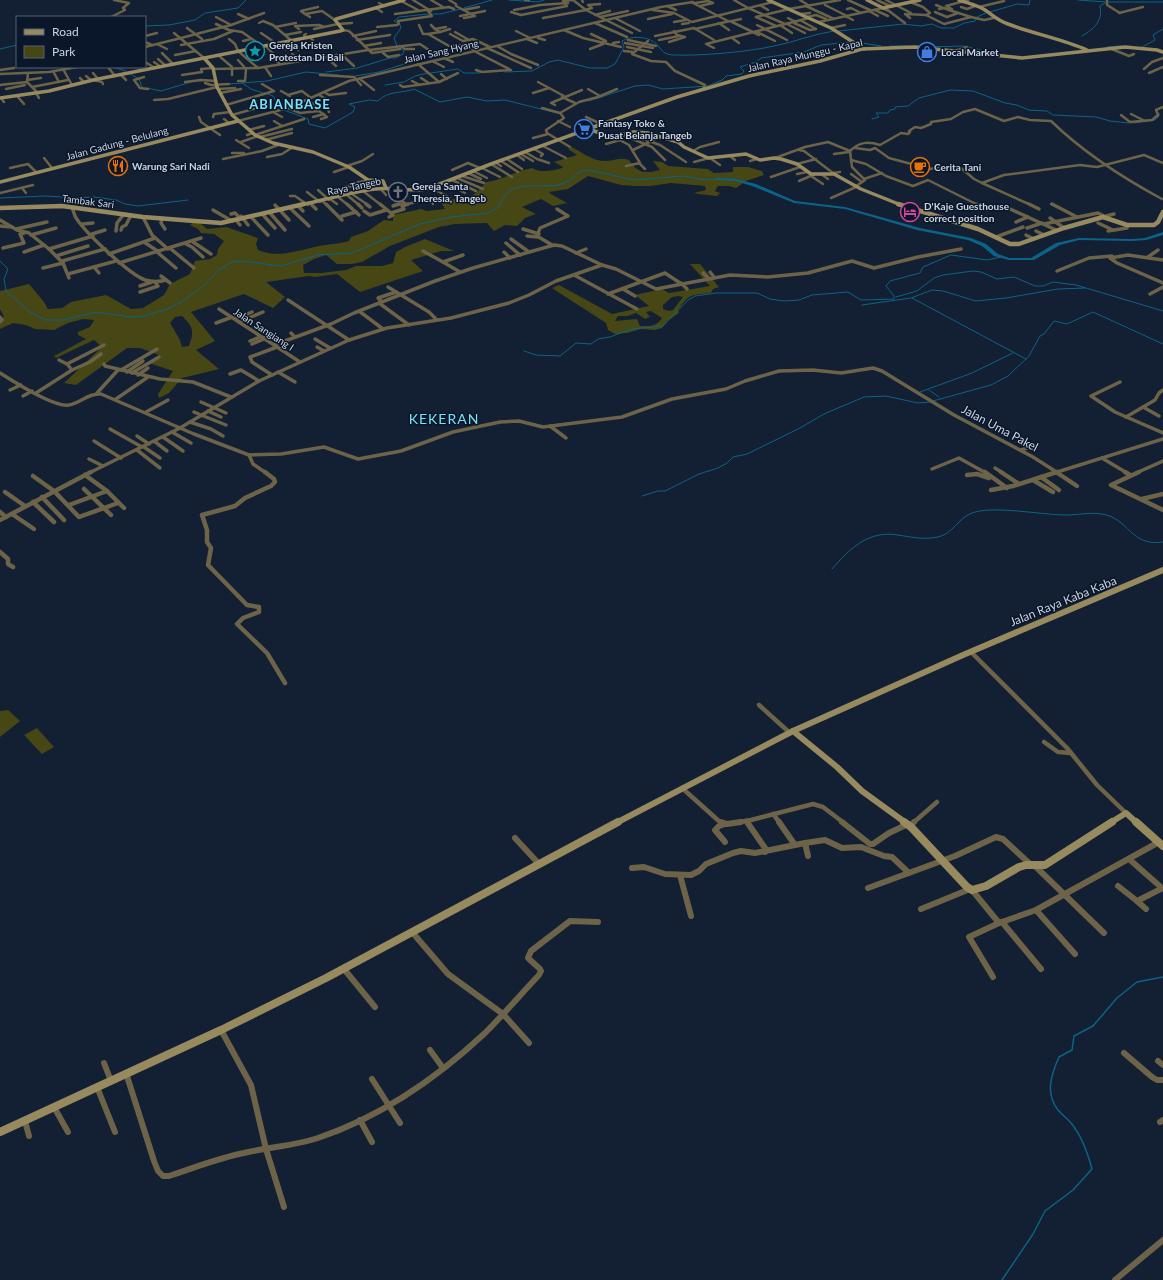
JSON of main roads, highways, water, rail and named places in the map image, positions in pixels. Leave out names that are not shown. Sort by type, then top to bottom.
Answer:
[{"type":"waterway","points":[[146,26],[169,25],[195,20],[205,13],[238,8],[246,0]]},
{"type":"waterway","points":[[464,8],[492,0]]},
{"type":"waterway","points":[[509,0],[538,2],[544,0]]},
{"type":"waterway","points":[[990,12],[1017,4],[1029,5],[1030,0]]},
{"type":"waterway","points":[[1078,0],[1105,2]]},
{"type":"waterway","points":[[1108,2],[1163,2]]},
{"type":"waterway","points":[[1082,36],[1097,24],[1101,11],[1100,6],[1105,3]]},
{"type":"waterway","points":[[433,14],[440,14],[461,9]]},
{"type":"waterway","points":[[839,31],[903,24],[921,26],[932,24],[941,28],[954,28],[964,23],[975,21],[977,17],[986,13]]},
{"type":"waterway","points":[[397,23],[394,21],[399,17],[429,14]]},
{"type":"waterway","points":[[397,46],[394,38],[401,28],[400,25]]},
{"type":"waterway","points":[[1142,47],[1155,40],[1153,35],[1163,29]]},
{"type":"waterway","points":[[505,72],[532,71],[549,62],[558,60],[590,68],[607,68],[615,64],[624,47],[622,41],[625,39],[642,38],[651,40],[657,44],[663,52],[673,55],[697,55],[738,52],[763,48],[834,31]]},
{"type":"waterway","points":[[589,101],[635,86],[648,85],[663,89],[708,86],[722,80],[726,76],[742,74],[744,71],[740,67],[756,62],[761,58],[804,52],[821,45],[851,42]]},
{"type":"waterway","points":[[856,42],[881,46]]},
{"type":"waterway","points":[[0,49],[16,45]]},
{"type":"waterway","points":[[890,46],[908,46]]},
{"type":"waterway","points":[[927,47],[963,46],[999,54]]},
{"type":"waterway","points":[[1107,47],[1121,46]]},
{"type":"waterway","points":[[326,72],[357,68],[390,58],[395,58],[403,54],[404,51],[401,49]]},
{"type":"waterway","points":[[355,76],[379,72],[414,61]]},
{"type":"waterway","points":[[116,68],[126,71]]},
{"type":"waterway","points":[[431,73],[458,69],[464,73],[480,73]]},
{"type":"waterway","points":[[242,83],[267,81],[306,72],[338,75]]},
{"type":"waterway","points":[[385,85],[404,82],[415,76],[428,73]]},
{"type":"waterway","points":[[131,74],[137,78]]},
{"type":"waterway","points":[[139,79],[142,87]]},
{"type":"waterway","points":[[147,88],[161,91],[191,82]]},
{"type":"waterway","points":[[230,84],[242,83]]},
{"type":"waterway","points":[[242,83],[251,89],[263,93]]},
{"type":"waterway","points":[[284,110],[308,119],[309,124],[325,128],[353,112],[355,107],[349,104],[369,100],[378,101],[386,95],[414,89],[440,102],[467,97],[487,101],[505,100],[557,113]]},
{"type":"waterway","points":[[872,119],[879,117],[876,113],[888,113],[890,110],[895,109],[895,107],[908,106],[919,98],[950,90],[973,91],[1005,103],[1017,105],[1029,110],[1047,111],[1053,115],[1096,117],[1110,121],[1129,123]]},
{"type":"waterway","points":[[268,94],[273,96],[281,109]]},
{"type":"waterway","points":[[1134,123],[1155,120],[1159,116],[1159,113]]},
{"type":"waterway","points":[[0,261],[8,269],[4,279],[6,291],[30,312],[45,320],[63,320],[96,312],[131,317],[145,316],[167,309],[183,301],[202,287],[219,270],[232,262],[244,261],[280,266],[318,255],[352,253],[420,224],[451,217],[488,213],[499,207],[503,198],[509,191],[524,186],[558,185],[568,181],[582,170],[594,171],[634,180],[684,176],[705,180],[718,179]]},
{"type":"waterway","points":[[718,179],[736,180],[754,185],[794,202],[845,208],[919,229],[969,239],[984,245],[996,255],[1009,259],[1032,259],[1058,244],[1079,239],[1132,240],[1146,239],[1163,233]]},
{"type":"waterway","points":[[0,198],[45,196],[78,198],[94,197],[116,200],[125,204],[138,206],[188,200]]},
{"type":"waterway","points":[[524,351],[536,355],[560,356],[576,343],[591,344],[598,339],[610,337],[631,329],[663,326],[688,300],[695,296],[716,293],[757,293],[770,299],[784,301],[799,300],[812,295],[848,292],[861,300],[894,299],[894,296],[886,286],[890,281],[920,273],[923,267],[951,255],[987,260],[1001,257]]},
{"type":"waterway","points":[[896,297],[917,291],[934,278],[943,275],[973,271],[981,272],[997,279],[1014,277],[1035,286],[1043,286],[1053,282],[1076,285],[1163,311]]},
{"type":"waterway","points":[[862,305],[911,298],[932,290],[943,291],[976,301],[1006,298],[1058,289],[1085,288]]},
{"type":"waterway","points":[[912,298],[1026,359]]},
{"type":"waterway","points":[[1026,359],[1040,336],[1044,334],[1054,321],[1067,324],[1093,312],[1163,344]]},
{"type":"waterway","points":[[920,392],[972,373],[1013,353]]},
{"type":"waterway","points":[[933,401],[991,385],[1008,376],[1026,359]]},
{"type":"waterway","points":[[929,390],[939,397]]},
{"type":"waterway","points":[[642,496],[658,491],[665,491],[699,474],[718,468],[727,463],[733,457],[747,454],[800,428],[824,414],[864,397],[886,396],[918,403],[930,402]]},
{"type":"waterway","points":[[832,569],[853,548],[869,538],[888,534],[923,538],[938,537],[948,533],[967,515],[992,510],[1056,515],[1098,513],[1118,521],[1143,540],[1163,542]]},
{"type":"waterway","points":[[1002,1280],[1033,1234],[1045,1211],[1073,1190],[1092,1169],[1081,1139],[1075,1128],[1054,1104],[1050,1091],[1052,1077],[1059,1057],[1072,1050],[1074,1036],[1093,1026],[1117,998],[1137,982],[1163,977]]},
{"type":"place","name":"Gereja Kristen Protestan Di Bali","points":[[255,51]]},
{"type":"place","name":"Local Market","points":[[927,52]]},
{"type":"place","name":"Fantasy Toko & Pusat Belanja Tangeb","points":[[584,129]]},
{"type":"place","name":"Warung Sari Nadi","points":[[118,166]]},
{"type":"place","name":"Cerita Tani","points":[[920,167]]},
{"type":"place","name":"Gereja Santa Theresia, Tangeb","points":[[398,192]]},
{"type":"place","name":"D'Kaje Guesthouse correct position","points":[[910,212]]},
{"type":"district","name":"ABIANBASE","points":[[290,104]]},
{"type":"district","name":"KEKERAN","points":[[444,418]]}]
